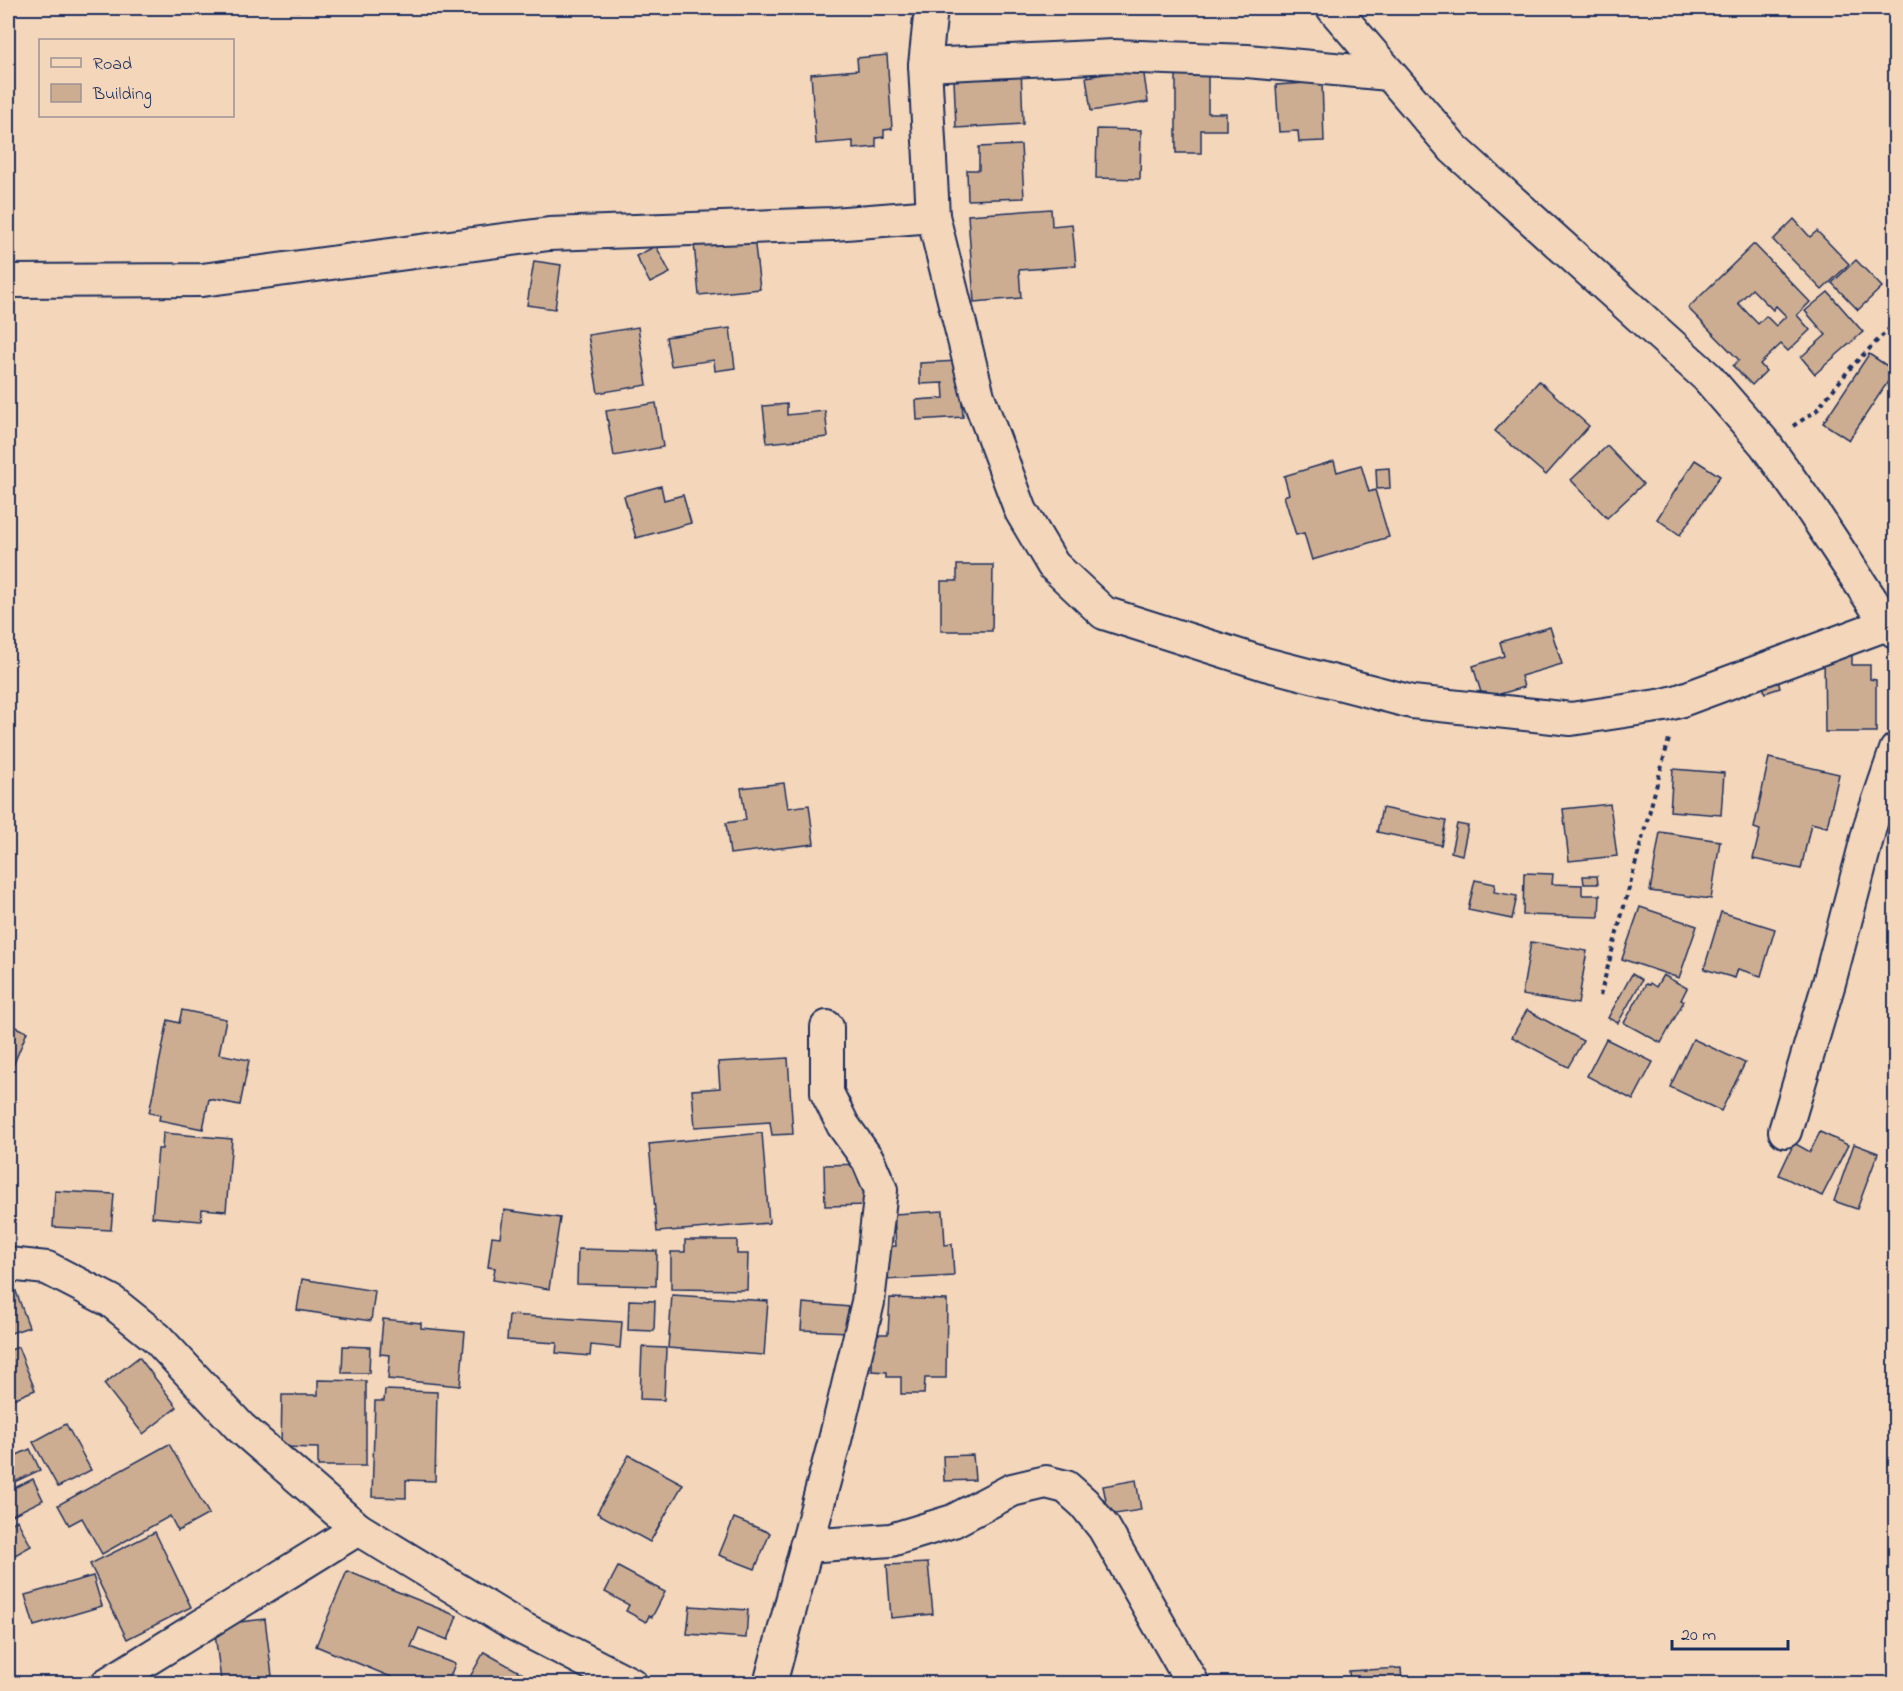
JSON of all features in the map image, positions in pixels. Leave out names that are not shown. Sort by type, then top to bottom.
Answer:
[{"type":"street","points":[[931,8],[925,65],[933,216],[978,396],[1021,511],[1053,565],[1104,613],[1265,664],[1412,702],[1571,719],[1679,701],[1891,628],[1765,444],[1707,377],[1454,149],[1333,8]]},
{"type":"street","points":[[925,65],[1114,56],[1247,61],[1389,74]]},
{"type":"street","points":[[8,282],[202,280],[549,234],[833,224],[933,216]]},
{"type":"street","points":[[1785,1131],[1829,983],[1870,823],[1896,750]]},
{"type":"street","points":[[770,1683],[835,1440],[868,1302],[881,1190],[868,1160],[843,1125],[827,1093],[827,1028]]},
{"type":"street","points":[[8,1264],[47,1268],[111,1301],[157,1338],[240,1427],[358,1529],[514,1624],[631,1683]]},
{"type":"street","points":[[806,1546],[891,1540],[953,1521],[1011,1490],[1046,1482],[1066,1487],[1084,1503],[1104,1528],[1193,1683]]},
{"type":"street","points":[[107,1683],[358,1529]]},
{"type":"path","points":[[1765,444],[1816,411],[1852,366],[1896,322]]},
{"type":"path","points":[[1600,996],[1679,701]]},
{"type":"building","points":[[273,8],[299,8],[299,11]]},
{"type":"building","points":[[887,55],[892,129],[884,130],[884,137],[876,138],[876,147],[853,149],[853,141],[816,144],[811,74],[858,70],[857,58]]},
{"type":"building","points":[[1021,66],[1023,124],[956,128],[954,79]]},
{"type":"building","points":[[1143,68],[1148,102],[1091,111],[1086,77]]},
{"type":"building","points":[[1208,72],[1208,113],[1226,113],[1226,130],[1201,130],[1201,153],[1176,153],[1176,73]]},
{"type":"building","points":[[1322,82],[1324,141],[1299,142],[1298,131],[1279,132],[1276,85]]},
{"type":"building","points":[[1097,129],[1141,130],[1140,179],[1096,178]]},
{"type":"building","points":[[1021,145],[1024,198],[968,200],[967,170],[979,170],[979,147]]},
{"type":"building","points":[[1051,209],[1052,226],[1072,224],[1076,266],[1019,270],[1021,298],[974,302],[968,215]]},
{"type":"building","points":[[1794,219],[1810,237],[1817,231],[1849,264],[1822,290],[1773,240]]},
{"type":"building","points":[[754,237],[760,289],[699,295],[694,244]]},
{"type":"building","points":[[1754,244],[1810,302],[1797,315],[1810,330],[1788,351],[1781,344],[1760,364],[1766,371],[1752,385],[1733,366],[1739,360],[1688,308]],"holes":[[[1752,289],[1773,310],[1776,306],[1786,316],[1776,326],[1766,316],[1758,324],[1738,303]]]},
{"type":"building","points":[[656,246],[670,273],[650,283],[636,256]]},
{"type":"building","points":[[1856,260],[1882,287],[1858,310],[1832,283]]},
{"type":"building","points":[[534,261],[561,265],[555,309],[527,305]]},
{"type":"building","points":[[1828,292],[1863,332],[1815,374],[1801,357],[1826,335],[1805,311]]},
{"type":"building","points":[[638,327],[647,385],[598,393],[588,335]]},
{"type":"building","points":[[730,328],[735,368],[715,371],[714,360],[671,366],[666,337]]},
{"type":"building","points":[[1869,354],[1895,371],[1849,440],[1823,423]]},
{"type":"building","points":[[959,361],[963,417],[917,420],[916,400],[944,398],[943,383],[920,384],[920,363]]},
{"type":"building","points":[[1539,381],[1589,426],[1546,475],[1495,431]]},
{"type":"building","points":[[656,403],[663,447],[614,456],[606,411]]},
{"type":"building","points":[[787,404],[787,415],[825,411],[828,437],[767,443],[763,406]]},
{"type":"building","points":[[1607,446],[1643,484],[1607,518],[1571,480]]},
{"type":"building","points":[[1695,460],[1720,476],[1680,535],[1657,519]]},
{"type":"building","points":[[1334,461],[1337,472],[1361,465],[1369,492],[1375,490],[1389,537],[1312,560],[1304,533],[1296,535],[1284,496],[1289,494],[1284,476]]},
{"type":"building","points":[[1389,468],[1390,488],[1377,489],[1376,469]]},
{"type":"building","points":[[661,486],[664,500],[683,495],[691,523],[636,538],[624,496]]},
{"type":"building","points":[[957,565],[993,565],[992,631],[941,631],[941,581],[957,581]]},
{"type":"building","points":[[1550,627],[1562,664],[1521,676],[1524,687],[1483,699],[1473,666],[1504,656],[1500,642]]},
{"type":"building","points":[[1852,654],[1852,665],[1870,665],[1870,679],[1876,680],[1876,732],[1825,732],[1824,655]]},
{"type":"building","points":[[1776,673],[1780,688],[1765,693],[1761,677]]},
{"type":"building","points":[[1769,758],[1839,774],[1827,827],[1811,823],[1801,869],[1753,859],[1760,830],[1754,828]]},
{"type":"building","points":[[1673,769],[1724,773],[1721,815],[1670,811]]},
{"type":"building","points":[[784,783],[788,808],[809,805],[814,844],[730,854],[726,823],[746,820],[741,788]]},
{"type":"building","points":[[1610,804],[1617,856],[1569,861],[1563,809]]},
{"type":"building","points":[[1382,808],[1446,821],[1441,845],[1377,832]]},
{"type":"building","points":[[1457,824],[1468,826],[1462,855],[1451,852]]},
{"type":"building","points":[[1660,832],[1720,841],[1711,899],[1650,891]]},
{"type":"building","points":[[1524,873],[1553,874],[1552,884],[1582,885],[1582,895],[1600,895],[1599,917],[1523,915]]},
{"type":"building","points":[[1583,876],[1597,876],[1598,884],[1584,884]]},
{"type":"building","points":[[1475,880],[1495,884],[1494,892],[1517,896],[1512,919],[1468,910]]},
{"type":"building","points":[[1640,907],[1697,926],[1679,978],[1622,959]]},
{"type":"building","points":[[1721,912],[1775,929],[1761,976],[1738,969],[1735,978],[1704,969]]},
{"type":"building","points":[[1531,942],[1587,951],[1578,1004],[1522,995]]},
{"type":"building","points":[[1632,974],[1642,980],[1618,1023],[1608,1018]]},
{"type":"building","points":[[1663,975],[1687,988],[1681,1000],[1684,1001],[1661,1043],[1624,1023],[1646,984],[1650,983],[1656,987]]},
{"type":"building","points":[[182,1010],[226,1019],[219,1054],[249,1060],[240,1105],[209,1099],[203,1129],[159,1120],[160,1115],[149,1113],[168,1020],[179,1023]]},
{"type":"building","points":[[1527,1010],[1583,1041],[1568,1067],[1512,1037]]},
{"type":"building","points":[[8,1024],[27,1032],[8,1078]]},
{"type":"building","points":[[1606,1039],[1653,1062],[1633,1100],[1587,1076]]},
{"type":"building","points":[[1693,1039],[1745,1063],[1721,1111],[1670,1087]]},
{"type":"building","points":[[788,1058],[793,1134],[772,1135],[770,1122],[695,1127],[692,1090],[720,1088],[718,1062]]},
{"type":"building","points":[[1820,1132],[1848,1145],[1822,1196],[1779,1175],[1794,1143],[1810,1152]]},
{"type":"building","points":[[163,1133],[232,1139],[226,1211],[202,1209],[201,1221],[152,1217],[158,1149],[162,1149]]},
{"type":"building","points":[[762,1133],[769,1223],[657,1232],[649,1144]]},
{"type":"building","points":[[1854,1144],[1878,1153],[1857,1209],[1834,1201]]},
{"type":"building","points":[[868,1164],[869,1205],[825,1206],[824,1165]]},
{"type":"building","points":[[55,1191],[114,1194],[111,1230],[53,1227]]},
{"type":"building","points":[[504,1210],[560,1218],[549,1289],[493,1280],[495,1268],[488,1267],[492,1236],[500,1237]]},
{"type":"building","points":[[943,1211],[945,1245],[952,1244],[954,1276],[883,1280],[882,1247],[896,1246],[894,1214]]},
{"type":"building","points":[[685,1240],[737,1240],[737,1254],[748,1254],[747,1290],[671,1289],[671,1252],[685,1252]]},
{"type":"building","points":[[578,1249],[657,1251],[656,1286],[577,1284]]},
{"type":"building","points":[[10,1275],[29,1327],[8,1334],[8,1276]]},
{"type":"building","points":[[302,1279],[375,1291],[371,1321],[297,1310]]},
{"type":"building","points":[[672,1295],[768,1301],[764,1355],[668,1348]]},
{"type":"building","points":[[890,1298],[947,1300],[946,1378],[925,1378],[924,1394],[901,1394],[901,1377],[887,1377],[887,1372],[872,1371],[873,1334],[888,1334]]},
{"type":"building","points":[[629,1300],[655,1301],[654,1331],[628,1330]]},
{"type":"building","points":[[803,1303],[850,1307],[849,1332],[801,1330]]},
{"type":"building","points":[[509,1315],[622,1322],[620,1348],[591,1345],[590,1356],[556,1353],[557,1343],[507,1340]]},
{"type":"building","points":[[383,1319],[421,1323],[421,1328],[465,1332],[460,1386],[388,1379],[390,1355],[380,1354]]},
{"type":"building","points":[[343,1346],[370,1347],[369,1373],[342,1373]]},
{"type":"building","points":[[18,1347],[35,1390],[13,1399],[8,1385],[8,1351]]},
{"type":"building","points":[[642,1347],[666,1348],[664,1400],[640,1399]]},
{"type":"building","points":[[139,1357],[177,1407],[143,1434],[104,1384]]},
{"type":"building","points":[[318,1380],[366,1381],[366,1466],[318,1466],[318,1448],[281,1447],[282,1395],[318,1395]]},
{"type":"building","points":[[385,1390],[437,1392],[435,1481],[406,1480],[406,1498],[372,1497],[375,1401],[384,1401]]},
{"type":"building","points":[[66,1424],[91,1470],[58,1487],[33,1442]]},
{"type":"building","points":[[169,1444],[209,1514],[178,1531],[170,1516],[102,1554],[82,1518],[69,1525],[58,1505]]},
{"type":"building","points":[[30,1449],[40,1470],[8,1485],[8,1459]]},
{"type":"building","points":[[629,1455],[683,1484],[650,1542],[597,1513]]},
{"type":"building","points":[[973,1455],[975,1480],[944,1481],[943,1456]]},
{"type":"building","points":[[33,1479],[43,1500],[8,1517],[8,1491]]},
{"type":"building","points":[[1136,1480],[1141,1510],[1109,1515],[1103,1486]]},
{"type":"building","points":[[734,1518],[770,1533],[755,1569],[719,1555]]},
{"type":"building","points":[[17,1520],[31,1546],[8,1559],[8,1526]]},
{"type":"building","points":[[155,1532],[191,1607],[127,1639],[90,1564]]},
{"type":"building","points":[[928,1563],[933,1614],[891,1618],[887,1565]]},
{"type":"building","points":[[618,1567],[665,1592],[652,1617],[649,1616],[646,1622],[626,1611],[629,1605],[605,1592]]},
{"type":"building","points":[[347,1571],[457,1616],[448,1640],[419,1628],[411,1647],[455,1664],[447,1684],[408,1684],[316,1646]]},
{"type":"building","points":[[93,1576],[102,1606],[34,1626],[25,1595]]},
{"type":"building","points":[[690,1606],[748,1610],[746,1638],[687,1634]]},
{"type":"building","points":[[265,1619],[272,1676],[221,1681],[214,1625]]},
{"type":"building","points":[[484,1652],[541,1684],[466,1684]]},
{"type":"building","points":[[1401,1668],[1402,1681],[1415,1680],[1415,1684],[1350,1684],[1349,1671]]},
{"type":"building","points":[[1612,1681],[1638,1682],[1638,1684],[1611,1684]]}]
